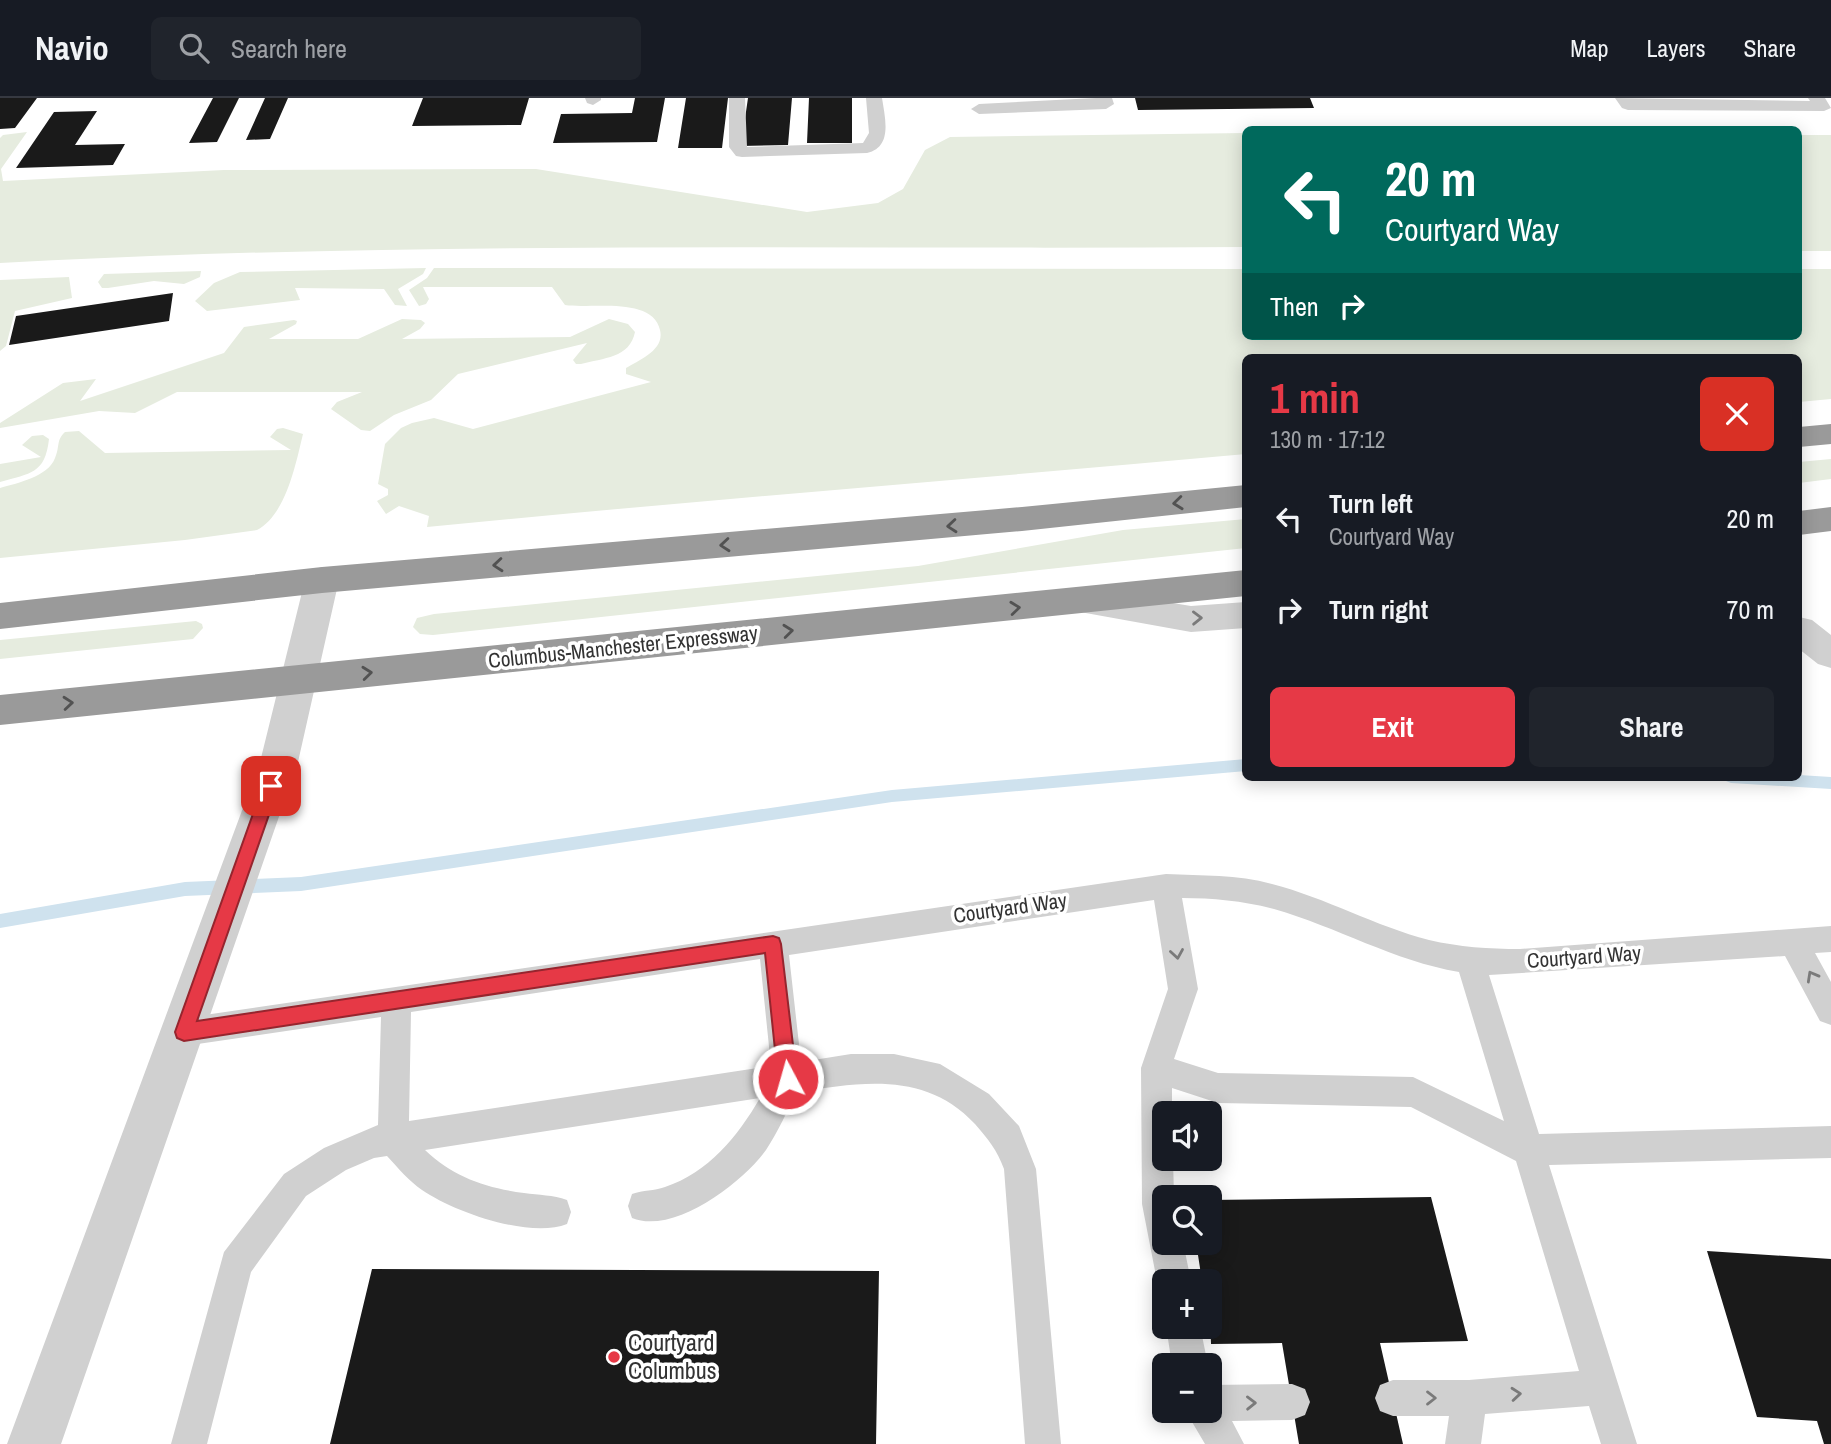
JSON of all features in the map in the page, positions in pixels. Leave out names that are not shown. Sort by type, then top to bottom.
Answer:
[{"type":"highway","points":[[1802,437],[1831,434]]},
{"type":"highway","points":[[0,616],[322,580],[1022,519],[1242,496]]},
{"type":"highway","points":[[1802,523],[1831,519]]},
{"type":"highway","name":"Columbus-Manchester Expressway","points":[[0,710],[1242,583]]},
{"type":"street","points":[[34,1444],[279,762],[322,580]]},
{"type":"street","points":[[1081,601],[1191,620],[1242,615]]},
{"type":"street","points":[[1802,632],[1831,654]]},
{"type":"lane","points":[[737,98],[737,147],[741,152],[867,148],[875,144],[878,137],[874,98]]},
{"type":"lane","points":[[979,109],[1105,104],[1104,98]]},
{"type":"lane","points":[[1623,98],[1628,105],[1824,103]]},
{"type":"lane","points":[[1158,1185],[1156,1068],[1183,989],[1166,886]]},
{"type":"lane","name":"Courtyard Way","points":[[184,1032],[1166,886],[1212,886],[1256,893],[1289,902],[1418,952],[1470,961],[1508,962],[1831,939]]},
{"type":"lane","points":[[1793,942],[1831,1011]]},
{"type":"lane","points":[[644,1206],[666,1204],[715,1179],[754,1139],[788,1079],[773,944]]},
{"type":"lane","points":[[1470,961],[1619,1444]]},
{"type":"lane","points":[[396,1001],[393,1139],[433,1178],[476,1198],[534,1212],[555,1212]]},
{"type":"lane","points":[[1156,1068],[1218,1088],[1413,1092],[1528,1150],[1831,1142]]},
{"type":"lane","points":[[189,1444],[236,1264],[265,1221],[295,1185],[335,1159],[373,1142],[851,1069],[894,1069],[940,1079],[978,1105],[1008,1137],[1020,1169],[1044,1444]]},
{"type":"lane","points":[[1393,1398],[1469,1398],[1601,1387]]},
{"type":"lane","points":[[1463,1444],[1469,1398]]},
{"type":"lane","points":[[1222,1404],[1292,1402]]},
{"type":"lane","points":[[1212,1423],[1226,1444]]},
{"type":"shaded area","points":[[27,132],[1,169],[3,181],[224,170],[536,169],[807,212],[878,203],[903,189],[925,150],[950,137],[1242,133],[1242,247],[311,251],[0,263],[0,138],[3,135]]},
{"type":"shaded area","points":[[1802,135],[1831,135],[1831,251],[1802,251]]},
{"type":"shaded area","points":[[426,268],[423,274],[398,289],[407,306],[395,305],[384,289],[295,288],[300,300],[207,311],[195,301],[214,283],[240,272]]},
{"type":"shaded area","points":[[434,268],[1242,269],[1242,340],[1802,340],[1802,269],[1831,269],[1831,399],[1802,402],[1802,354],[1242,354],[1242,454],[427,527],[429,516],[399,506],[386,514],[377,501],[388,495],[388,489],[378,484],[385,444],[401,428],[434,418],[473,429],[651,382],[626,374],[626,368],[650,354],[661,337],[655,319],[646,312],[619,306],[565,305],[552,287],[423,287],[429,299],[426,304],[419,306],[409,290],[427,278]]},
{"type":"shaded area","points":[[201,271],[200,277],[184,284],[154,281],[102,288],[98,282],[104,274]]},
{"type":"shaded area","points":[[69,277],[72,298],[15,311],[6,346],[0,351],[0,280]]},
{"type":"shaded area","points":[[402,319],[421,320],[425,323],[402,339],[570,337],[609,319],[628,324],[635,332],[632,341],[622,352],[598,360],[576,364],[573,360],[587,343],[458,374],[431,400],[394,415],[370,431],[361,430],[331,409],[337,402],[362,392],[177,392],[135,413],[99,411],[0,428],[0,423],[63,383],[96,379],[80,401],[224,353],[244,327],[294,320],[297,321],[296,324],[269,339],[358,339]]},
{"type":"shaded area","points":[[283,428],[303,434],[297,459],[282,501],[267,523],[257,530],[185,540],[0,558],[0,488],[39,475],[46,470],[55,458],[59,441],[65,432],[79,431],[105,453],[291,450],[270,437],[277,429]]},
{"type":"shaded area","points":[[43,435],[49,439],[40,466],[28,474],[0,482],[0,464],[41,457],[22,445],[32,436]]},
{"type":"shaded area","points":[[1831,459],[1831,479],[1802,483],[1802,462]]},
{"type":"shaded area","points":[[1242,519],[1242,548],[433,635],[420,634],[413,627],[417,618],[434,614],[918,566],[1123,530]]},
{"type":"shaded area","points":[[196,621],[202,624],[203,628],[193,639],[0,659],[0,640]]},
{"type":"building","points":[[0,98],[37,98],[15,128],[0,129]]},
{"type":"building","points":[[213,98],[239,98],[217,142],[189,143]]},
{"type":"building","points":[[265,98],[288,98],[270,139],[246,140]]},
{"type":"building","points":[[423,98],[529,98],[521,125],[412,126]]},
{"type":"building","points":[[635,98],[665,98],[657,142],[553,143],[561,114],[632,113]]},
{"type":"building","points":[[686,98],[728,98],[722,148],[678,148]]},
{"type":"building","points":[[748,98],[792,98],[788,145],[741,146]]},
{"type":"building","points":[[809,98],[852,98],[852,143],[807,143]]},
{"type":"building","points":[[1135,98],[1310,98],[1314,108],[1138,110]]},
{"type":"building","points":[[97,111],[75,145],[125,144],[113,165],[16,168],[54,112]]},
{"type":"building","points":[[173,293],[169,321],[9,345],[16,316]]},
{"type":"building","points":[[1431,1197],[1468,1341],[1380,1343],[1403,1444],[1299,1444],[1282,1343],[1211,1344],[1211,1339],[1222,1339],[1222,1269],[1200,1269],[1198,1255],[1222,1255],[1222,1200]]},
{"type":"building","points":[[1707,1251],[1831,1259],[1831,1444],[1824,1444],[1817,1421],[1757,1417]]},
{"type":"building","name":"Courtyard Columbus","points":[[372,1269],[879,1271],[876,1444],[330,1444]]},
{"type":"waterway","points":[[0,921],[185,889],[301,884],[892,796],[1242,765]]},
{"type":"waterway","points":[[1798,781],[1831,783]]},
{"type":"place","name":"Courtyard Columbus","points":[[614,1357]]},
{"type":"route","points":[[271,786],[184,1032],[773,944],[788,1079]]}]
